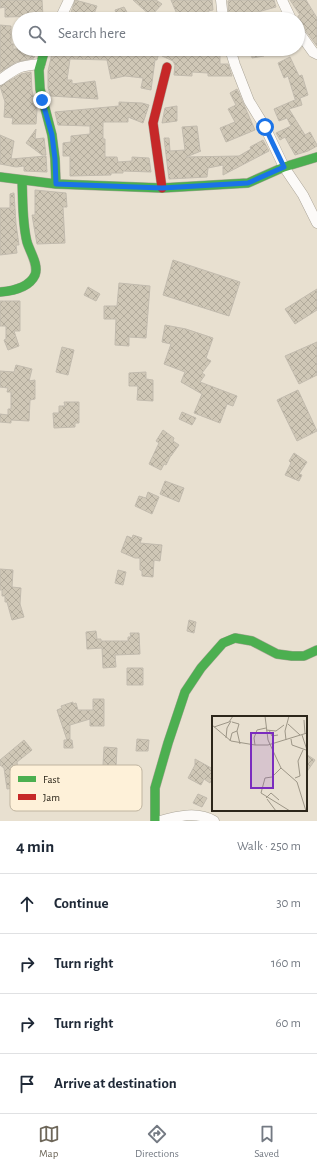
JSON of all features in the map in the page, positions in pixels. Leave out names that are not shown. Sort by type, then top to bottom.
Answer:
[{"type":"street","points":[[63,12],[69,0]]},
{"type":"street","points":[[221,0],[223,12]]},
{"type":"street","points":[[282,0],[288,12]]},
{"type":"street","points":[[305,41],[313,52],[317,54]]},
{"type":"street","points":[[43,56],[39,70],[40,89],[52,135],[56,184]]},
{"type":"street","points":[[232,56],[249,101],[265,127],[284,167],[303,195],[317,223]]},
{"type":"street","points":[[0,80],[22,65],[40,64]]},
{"type":"street","points":[[162,188],[153,123],[167,67]]},
{"type":"street","points":[[0,177],[56,184],[162,188],[248,183],[284,167],[317,158]]},
{"type":"street","points":[[0,292],[15,290],[29,282],[35,275],[35,265],[29,249],[25,231],[22,180]]},
{"type":"street","points":[[155,821],[155,788],[185,692],[201,668],[223,643],[235,638],[252,641],[277,654],[292,656],[304,656],[317,650]]},
{"type":"street","points":[[160,821],[184,815],[208,817],[214,821]]},
{"type":"building","points":[[0,0],[42,0],[43,12],[12,12],[12,17],[5,17],[5,7],[0,8]]},
{"type":"building","points":[[75,0],[97,6],[95,12],[71,12]]},
{"type":"building","points":[[133,0],[156,0],[162,4],[155,12],[146,12]]},
{"type":"building","points":[[171,0],[212,0],[213,10],[208,12],[176,12]]},
{"type":"building","points":[[274,0],[276,7],[258,12],[229,12],[228,1]]},
{"type":"building","points":[[290,0],[306,0],[317,18],[317,46],[305,30],[305,12],[298,12]]},
{"type":"building","points":[[124,7],[127,12],[116,12],[115,10]]},
{"type":"building","points":[[0,25],[11,26],[12,56],[34,56],[34,58],[16,62],[0,72]]},
{"type":"building","points":[[51,56],[158,56],[157,60],[155,60],[151,90],[141,88],[143,78],[125,76],[111,79],[107,60],[70,59],[67,80],[72,80],[72,84],[95,81],[98,99],[51,96],[48,88],[48,71]]},
{"type":"building","points":[[162,56],[220,56],[220,64],[228,64],[232,76],[208,76],[208,73],[192,72],[192,76],[174,75],[175,65],[173,61]]},
{"type":"building","points":[[252,56],[264,56],[252,58]]},
{"type":"building","points":[[290,57],[299,76],[302,75],[308,95],[300,98],[302,105],[289,109],[305,135],[310,132],[317,145],[308,151],[295,155],[285,137],[280,140],[276,133],[291,126],[287,118],[279,121],[274,109],[297,99],[295,99],[288,76],[284,78],[278,63]]},
{"type":"building","points":[[31,72],[32,91],[37,110],[36,124],[12,124],[13,118],[4,117],[5,102],[0,86],[21,74]]},
{"type":"building","points":[[237,89],[255,130],[226,142],[220,128],[235,122],[228,109],[236,105],[230,93]]},
{"type":"building","points":[[119,102],[142,103],[149,105],[143,123],[128,117],[128,122],[103,122],[105,157],[117,157],[118,162],[132,161],[132,157],[149,158],[151,172],[123,171],[123,173],[111,173],[111,175],[70,176],[70,156],[63,156],[63,143],[71,142],[71,136],[90,134],[90,126],[58,125],[55,112],[119,106]]},
{"type":"building","points":[[177,106],[177,121],[162,123],[165,108]]},
{"type":"building","points":[[197,126],[201,151],[186,157],[239,156],[251,149],[250,147],[263,140],[269,151],[223,175],[223,165],[208,168],[207,177],[169,179],[164,138],[169,138],[170,151],[185,150],[182,127]]},
{"type":"building","points":[[36,129],[35,139],[44,138],[46,155],[42,155],[26,143]]},
{"type":"building","points":[[0,135],[14,141],[11,159],[46,156],[47,172],[24,171],[24,166],[16,167],[0,164]]},
{"type":"building","points":[[35,190],[66,193],[67,207],[63,207],[65,243],[37,244],[32,215],[35,215]]},
{"type":"building","points":[[14,193],[19,245],[16,245],[17,253],[0,255],[0,208],[10,208],[10,194]]},
{"type":"building","points":[[173,260],[240,282],[229,316],[163,295]]},
{"type":"building","points":[[119,283],[150,286],[146,338],[129,337],[129,346],[115,345],[116,319],[104,319],[104,306],[117,306]]},
{"type":"building","points":[[88,287],[100,294],[96,301],[84,295]]},
{"type":"building","points":[[317,289],[317,310],[295,324],[285,309]]},
{"type":"building","points":[[0,301],[20,301],[20,331],[14,331],[19,346],[8,350],[4,340],[6,339],[6,326],[0,326]]},
{"type":"building","points":[[165,325],[186,329],[213,338],[206,358],[211,361],[202,373],[205,375],[200,382],[237,396],[233,406],[227,404],[220,423],[194,413],[202,394],[181,382],[185,372],[164,364],[171,344],[162,342]]},
{"type":"building","points":[[317,342],[317,375],[299,384],[285,356]]},
{"type":"building","points":[[62,347],[74,350],[68,375],[56,372]]},
{"type":"building","points":[[16,365],[32,369],[29,381],[35,380],[35,399],[30,400],[29,421],[11,420],[11,423],[0,422],[0,414],[8,415],[8,409],[11,409],[11,392],[7,392],[8,388],[0,387],[0,371],[14,372]]},
{"type":"building","points":[[146,372],[146,379],[153,380],[153,401],[137,400],[138,386],[129,386],[129,373]]},
{"type":"building","points":[[298,390],[317,431],[297,441],[277,400]]},
{"type":"building","points":[[64,402],[79,402],[79,423],[75,423],[75,427],[54,428],[53,413],[59,413],[59,406],[65,406]]},
{"type":"building","points":[[182,412],[196,418],[192,425],[179,419]]},
{"type":"building","points":[[163,430],[174,438],[173,441],[179,445],[161,470],[149,464],[159,443],[156,441]]},
{"type":"building","points":[[294,453],[307,462],[299,474],[302,475],[299,481],[285,475],[291,463],[289,461]]},
{"type":"building","points":[[165,481],[184,488],[179,502],[160,494]]},
{"type":"building","points":[[148,492],[159,497],[152,514],[135,506],[139,496],[146,498]]},
{"type":"building","points":[[133,535],[142,538],[140,543],[162,545],[160,561],[154,560],[153,577],[142,576],[142,571],[140,570],[140,558],[135,558],[121,552],[127,536],[132,538]]},
{"type":"building","points":[[0,569],[13,570],[12,587],[21,588],[20,604],[24,617],[12,620],[7,602],[5,602],[5,596],[2,596],[2,590],[0,590]]},
{"type":"building","points":[[118,570],[126,572],[123,585],[115,583]]},
{"type":"building","points":[[189,620],[196,622],[194,633],[187,631]]},
{"type":"building","points":[[96,631],[97,639],[101,639],[101,641],[128,641],[128,637],[131,637],[130,633],[139,633],[140,654],[115,655],[116,667],[103,668],[102,648],[87,649],[86,632]]},
{"type":"building","points":[[127,668],[143,668],[143,685],[127,685]]},
{"type":"building","points":[[93,699],[104,699],[104,726],[90,726],[90,719],[70,725],[70,740],[72,740],[73,748],[64,748],[64,740],[67,740],[57,710],[62,708],[61,706],[73,702],[73,704],[76,703],[78,710],[93,710]]},
{"type":"building","points":[[137,739],[149,740],[148,751],[136,751]]},
{"type":"building","points":[[24,740],[32,750],[17,762],[17,765],[10,765],[10,789],[7,789],[4,768],[0,765],[0,760]]},
{"type":"building","points":[[104,747],[117,748],[116,765],[103,765]]},
{"type":"building","points":[[307,755],[315,760],[307,772]]},
{"type":"building","points":[[195,759],[212,768],[212,780],[210,783],[204,779],[201,785],[188,778],[195,765]]},
{"type":"building","points":[[198,794],[207,798],[202,807],[193,803]]},
{"type":"traffic: fast","points":[[43,56],[39,70],[40,89],[52,135],[56,184]]},
{"type":"traffic: fast","points":[[0,177],[56,184],[162,188],[248,183],[284,167],[317,157]]},
{"type":"traffic: fast","points":[[0,292],[15,290],[24,286],[29,283],[36,271],[35,263],[25,234],[22,180]]},
{"type":"traffic: fast","points":[[155,821],[155,788],[185,692],[201,668],[223,643],[235,638],[252,641],[277,654],[292,656],[304,656],[317,650]]},
{"type":"traffic: jam","points":[[162,188],[153,123],[167,67]]},
{"type":"route","points":[[42,100],[52,135],[56,184],[162,188],[248,183],[284,167],[265,127]]}]
